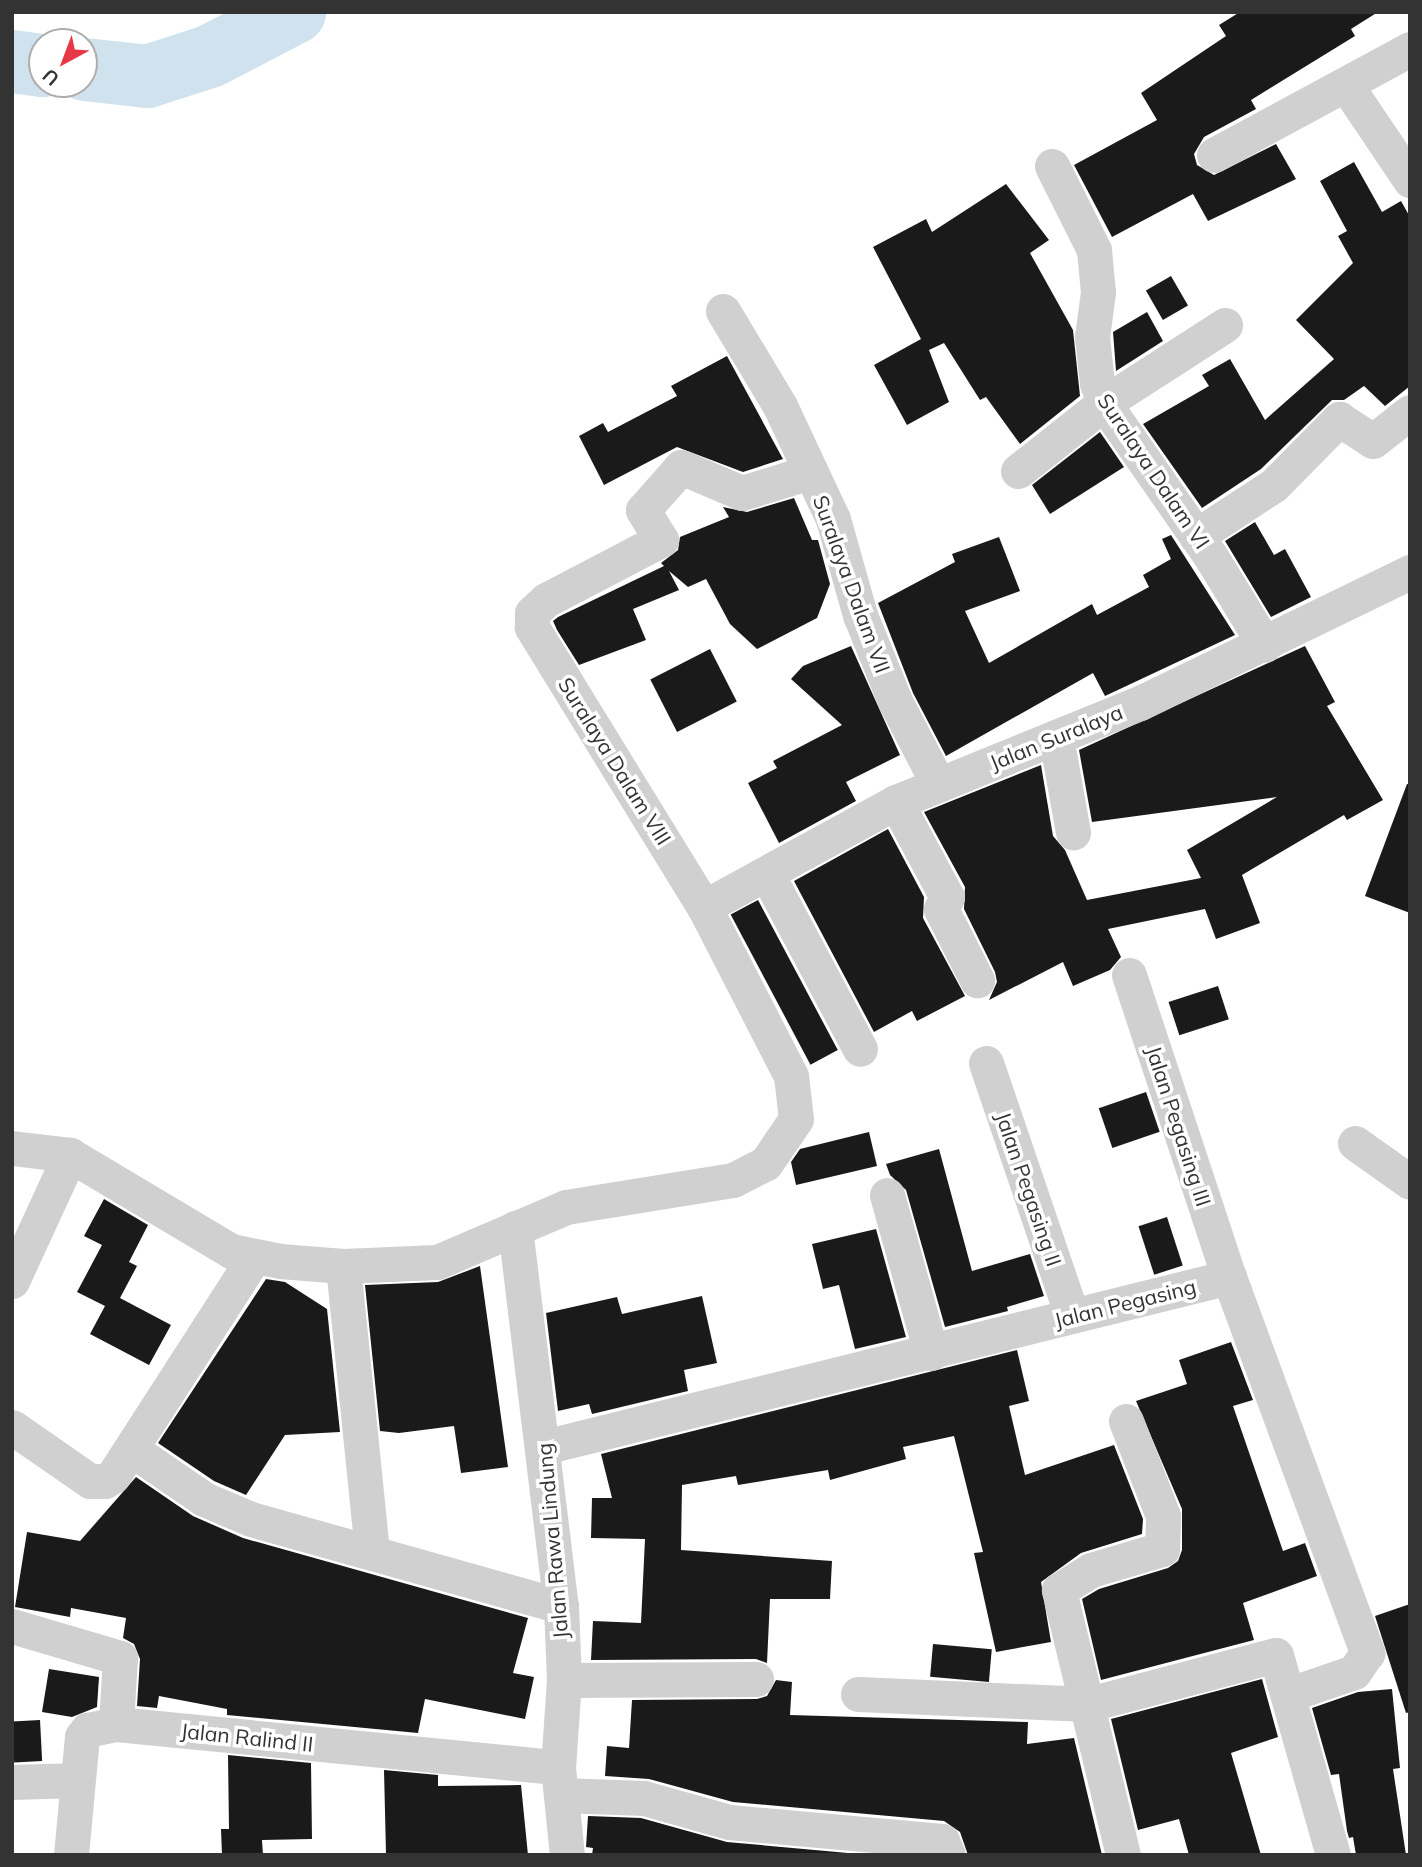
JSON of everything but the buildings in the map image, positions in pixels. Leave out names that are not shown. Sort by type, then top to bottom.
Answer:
[{"type":"street","points":[[1214,155],[1410,49]]},
{"type":"street","points":[[1346,85],[1410,180]]},
{"type":"street","name":"Suralaya Dalam VI","points":[[1052,166],[1094,250],[1098,292],[1093,337],[1097,383],[1104,403],[1196,536],[1265,645]]},
{"type":"street","name":"Suralaya Dalam VII","points":[[723,311],[780,406],[833,519],[860,615],[895,701],[938,784]]},
{"type":"street","points":[[1018,471],[1104,403],[1225,325]]},
{"type":"street","points":[[1196,536],[1274,485],[1339,419],[1373,441],[1410,412]]},
{"type":"street","name":"Suralaya Dalam VIII","points":[[70,1155],[231,1251],[254,1257],[343,1266],[437,1262],[475,1249],[515,1228],[566,1207],[733,1180],[766,1163],[796,1119],[792,1076],[704,907],[532,627],[532,613],[546,600],[662,540],[643,510],[681,467],[742,493],[810,472]]},
{"type":"street","name":"Jalan Suralaya","points":[[704,907],[895,802],[1056,737],[1265,645],[1410,572]]},
{"type":"street","points":[[1056,737],[1073,832]]},
{"type":"street","points":[[895,802],[947,897],[941,909],[977,980]]},
{"type":"street","points":[[767,874],[860,1049]]},
{"type":"street","name":"Jalan Pegasing III","points":[[1129,975],[1229,1277]]},
{"type":"street","name":"Jalan Pegasing II","points":[[986,1063],[1072,1316]]},
{"type":"street","points":[[1355,1143],[1410,1182]]},
{"type":"street","points":[[12,1148],[70,1155],[12,1281]]},
{"type":"street","points":[[887,1195],[931,1353]]},
{"type":"street","name":"Jalan Rawa Lindung","points":[[515,1228],[544,1447],[561,1606],[564,1680],[559,1781],[567,1855]]},
{"type":"street","points":[[12,1427],[90,1481],[105,1481],[113,1476],[254,1257]]},
{"type":"street","points":[[343,1266],[372,1553]]},
{"type":"street","points":[[1229,1277],[1367,1653],[1354,1672],[1290,1694]]},
{"type":"street","name":"Jalan Pegasing","points":[[544,1447],[820,1376],[931,1353],[1229,1277]]},
{"type":"street","points":[[1123,1855],[1089,1704],[1059,1590],[1091,1570],[1162,1549],[1163,1516],[1126,1421]]},
{"type":"street","points":[[131,1449],[204,1499],[239,1514],[561,1606]]},
{"type":"street","points":[[12,1626],[120,1657],[116,1724],[87,1730],[77,1780],[71,1855]]},
{"type":"street","points":[[858,1694],[1089,1704],[1276,1655],[1290,1694],[1333,1855]]},
{"type":"street","points":[[564,1680],[756,1679]]},
{"type":"street","name":"Jalan Ralind II","points":[[116,1724],[559,1781],[644,1798],[787,1840],[942,1841],[948,1855]]},
{"type":"street","points":[[12,1782],[77,1780]]},
{"type":"waterway","points":[[98,71],[147,76],[209,56],[294,12]]},
{"type":"waterway","points":[[12,61],[28,63]]}]
